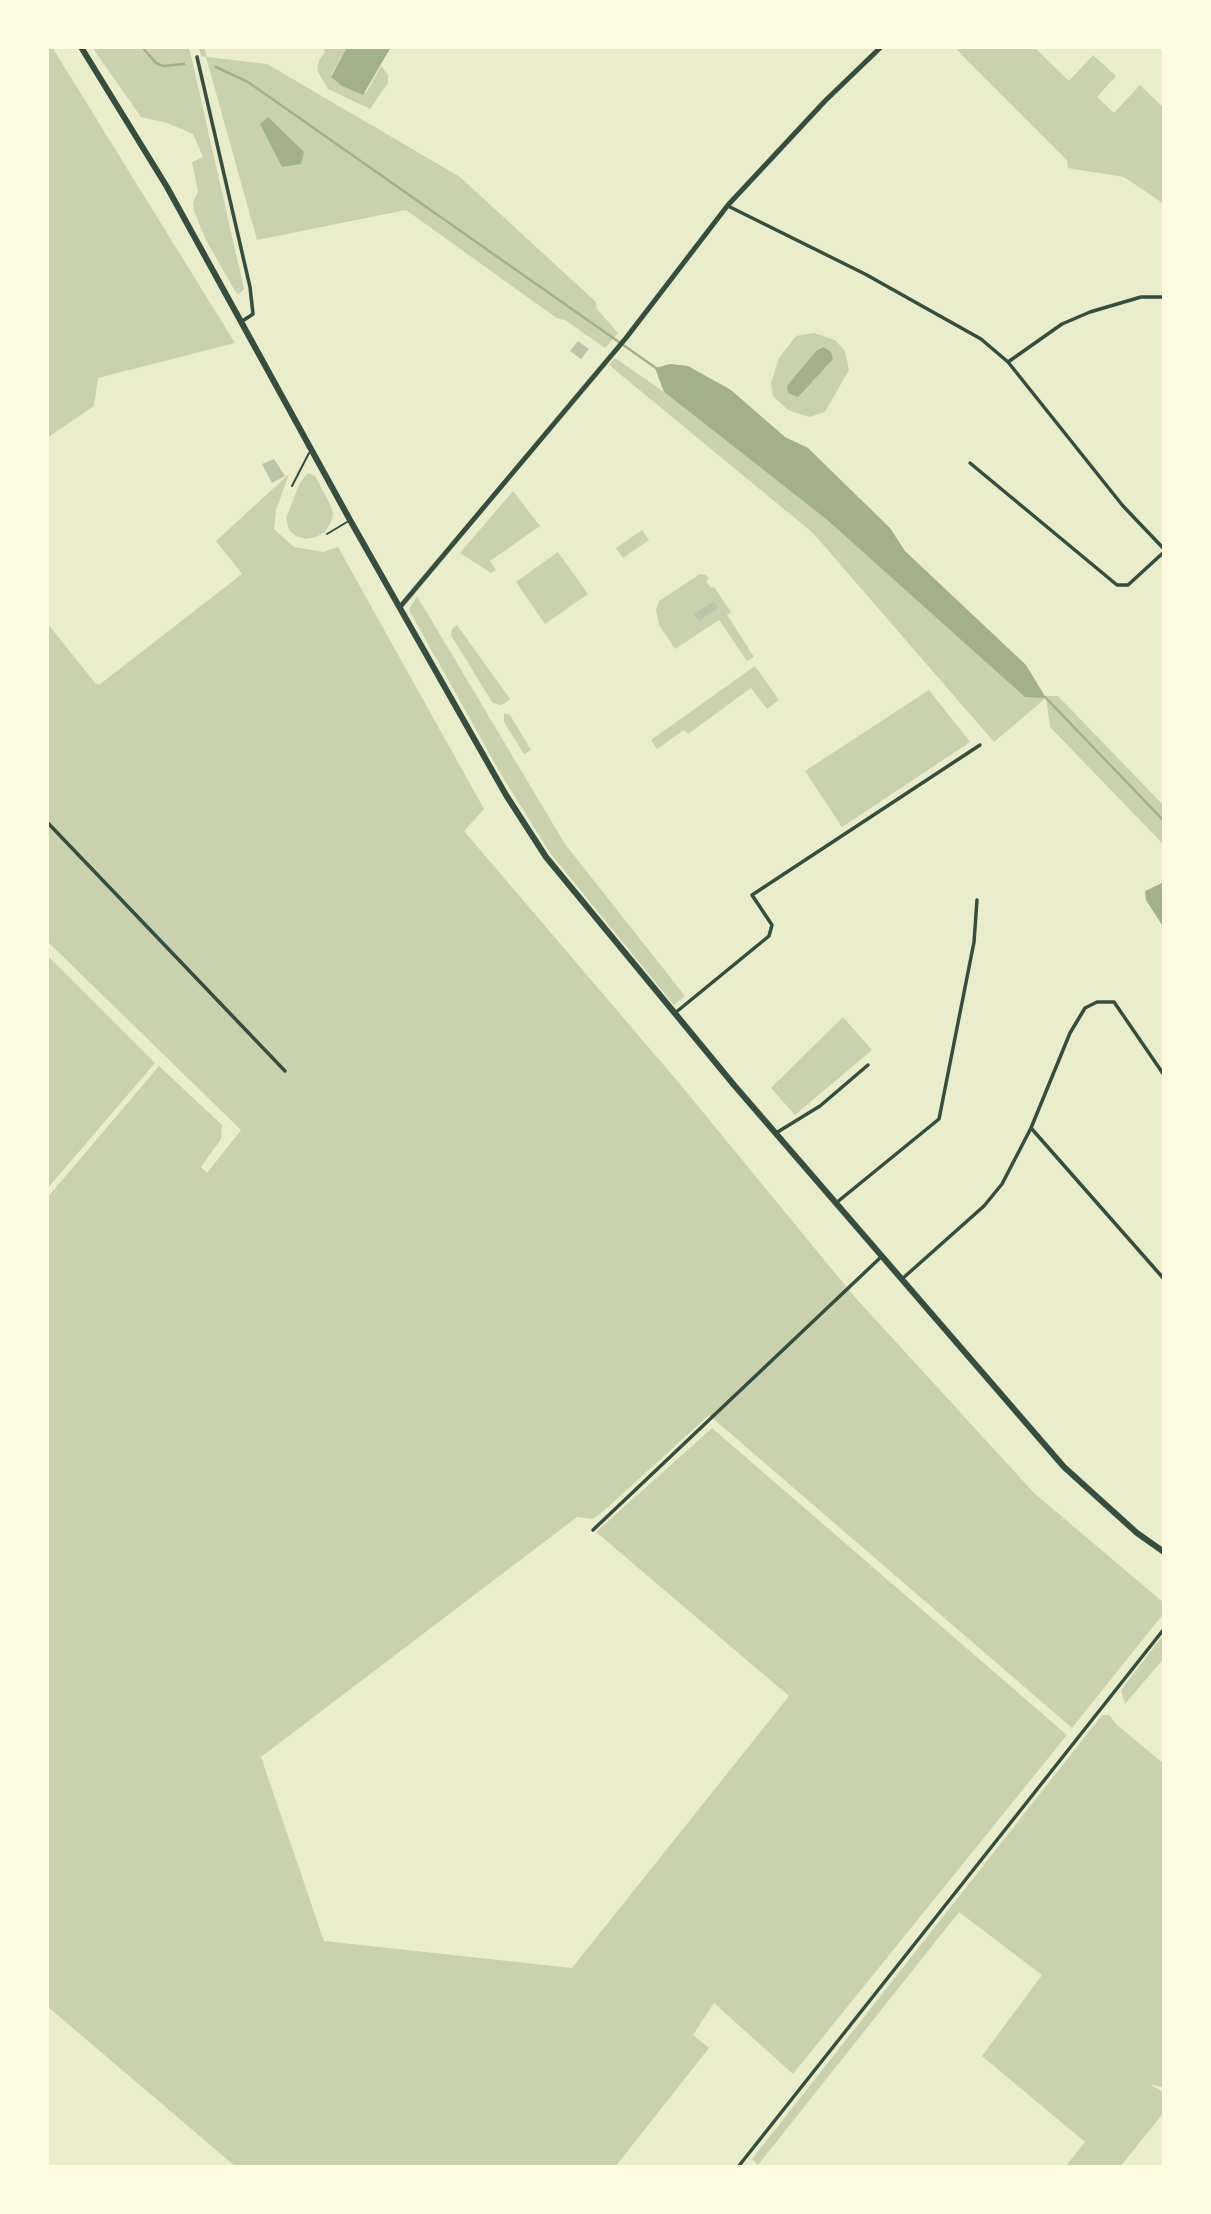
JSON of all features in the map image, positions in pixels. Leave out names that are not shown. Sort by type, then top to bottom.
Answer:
[{"type":"main road","points":[[81,47],[167,187],[350,520],[506,795],[546,857],[776,1133],[1064,1467],[1137,1533],[1164,1552]]},
{"type":"street","points":[[400,607],[623,342],[728,205],[825,101],[881,47]]},
{"type":"street","points":[[197,57],[250,287],[253,314],[241,322]]},
{"type":"street","points":[[728,205],[865,274],[981,339],[1008,362],[1124,506],[1164,551],[1128,585],[1117,585],[970,463]]},
{"type":"street","points":[[1008,362],[1062,324],[1090,312],[1141,297],[1164,297]]},
{"type":"street","points":[[675,1013],[769,936],[772,925],[752,895],[980,745]]},
{"type":"street","points":[[47,822],[285,1071]]},
{"type":"street","points":[[836,1203],[939,1119],[974,942],[977,900]]},
{"type":"street","points":[[902,1279],[984,1206],[1002,1184],[1031,1128],[1070,1033],[1085,1008],[1097,1002],[1114,1002],[1164,1074]]},
{"type":"street","points":[[776,1133],[820,1106],[868,1065]]},
{"type":"street","points":[[1031,1128],[1164,1279]]},
{"type":"street","points":[[593,1530],[882,1256]]},
{"type":"street","points":[[738,2167],[1164,1629]]},
{"type":"lane","points":[[292,486],[311,449]]},
{"type":"lane","points":[[327,534],[350,520]]},
{"type":"shaded area","points":[[47,47],[52,47],[235,343],[98,378],[94,406],[47,438]]},
{"type":"shaded area","points":[[92,47],[189,47],[244,289],[238,294],[206,240],[194,211],[193,202],[198,192],[192,162],[203,157],[193,134],[167,123],[141,117]]},
{"type":"shaded area","points":[[199,47],[204,47],[207,57],[267,64],[460,177],[596,302],[597,309],[618,333],[605,348],[565,320],[558,319],[406,210],[257,240],[206,57],[201,56]]},
{"type":"shaded area","points":[[323,47],[347,47],[331,75],[366,93],[381,66],[388,75],[388,83],[370,109],[328,89],[317,70],[319,60],[325,52]]},
{"type":"shaded area","points":[[347,47],[391,47],[363,95],[342,86],[331,77]]},
{"type":"shaded area","points":[[954,47],[1034,47],[1069,81],[1093,55],[1116,76],[1097,97],[1114,113],[1140,85],[1164,108],[1164,204],[1124,177],[1068,168],[1067,160]]},
{"type":"shaded area","points":[[268,117],[304,152],[301,164],[282,167],[260,124]]},
{"type":"shaded area","points":[[814,333],[835,340],[845,351],[849,370],[825,412],[809,417],[788,410],[773,396],[771,383],[779,358],[796,336]]},
{"type":"shaded area","points":[[823,347],[831,352],[833,359],[798,397],[788,393],[787,386],[816,351]]},
{"type":"shaded area","points":[[615,358],[664,392],[826,519],[1025,696],[1058,696],[1164,806],[1164,845],[1050,727],[1046,698],[994,742],[813,533],[609,365]]},
{"type":"shaded area","points":[[670,364],[688,366],[731,390],[785,437],[808,448],[890,528],[905,551],[1026,665],[1046,698],[1025,697],[826,519],[664,392],[655,368]]},
{"type":"shaded area","points":[[308,473],[315,476],[333,514],[325,532],[306,539],[289,530],[286,518],[300,483]]},
{"type":"shaded area","points":[[289,474],[276,510],[274,529],[294,547],[323,552],[338,547],[484,809],[464,831],[679,1083],[853,1295],[1034,1493],[1164,1603],[1164,1613],[1072,1728],[709,1415],[593,1519],[577,1517],[261,1757],[324,1941],[572,1968],[789,1696],[596,1532],[712,1428],[1067,1735],[793,2074],[714,2003],[693,2035],[709,2048],[615,2167],[236,2167],[47,2006],[47,1198],[159,1066],[222,1125],[221,1139],[201,1167],[207,1173],[241,1130],[47,941],[47,623],[99,685],[242,574],[216,541]]},
{"type":"shaded area","points":[[513,491],[540,526],[490,561],[496,570],[491,573],[460,553]]},
{"type":"shaded area","points":[[642,530],[649,540],[623,558],[616,548]]},
{"type":"shaded area","points":[[558,552],[588,594],[545,624],[516,582]]},
{"type":"shaded area","points":[[700,574],[706,575],[709,579],[706,581],[711,588],[714,587],[731,612],[727,615],[754,657],[747,661],[719,620],[675,649],[659,625],[656,610],[659,601]]},
{"type":"shaded area","points":[[417,596],[565,844],[685,996],[674,1005],[550,853],[502,776],[409,610]]},
{"type":"shaded area","points":[[457,625],[510,699],[504,704],[492,702],[451,635],[452,629]]},
{"type":"shaded area","points":[[755,666],[779,700],[767,709],[751,688],[688,734],[684,730],[657,749],[651,740]]},
{"type":"shaded area","points":[[929,690],[970,742],[842,827],[805,771]]},
{"type":"shaded area","points":[[504,713],[510,715],[531,750],[524,754],[504,722]]},
{"type":"shaded area","points":[[1164,882],[1164,928],[1146,900],[1145,891]]},
{"type":"shaded area","points":[[47,955],[155,1063],[47,1189]]},
{"type":"shaded area","points":[[843,1017],[872,1050],[795,1115],[771,1088]]},
{"type":"shaded area","points":[[1164,1634],[1164,1658],[1125,1704],[1121,1690]]},
{"type":"shaded area","points":[[1102,1715],[1109,1715],[1164,1764],[1164,2088],[1150,2084],[1164,2093],[1164,2112],[1120,2167],[1065,2167],[1085,2142],[982,2056],[1042,1975],[959,1912],[758,2165],[752,2159]]},
{"type":"building","points":[[578,341],[589,349],[581,359],[570,351]]},
{"type":"building","points":[[274,459],[285,476],[272,483],[262,464]]},
{"type":"building","points":[[714,601],[718,608],[699,621],[694,614]]},
{"type":"waterway","points":[[142,47],[156,63],[163,66],[184,64]]},
{"type":"waterway","points":[[216,67],[248,82],[656,368]]},
{"type":"waterway","points":[[1045,697],[1164,821]]}]
